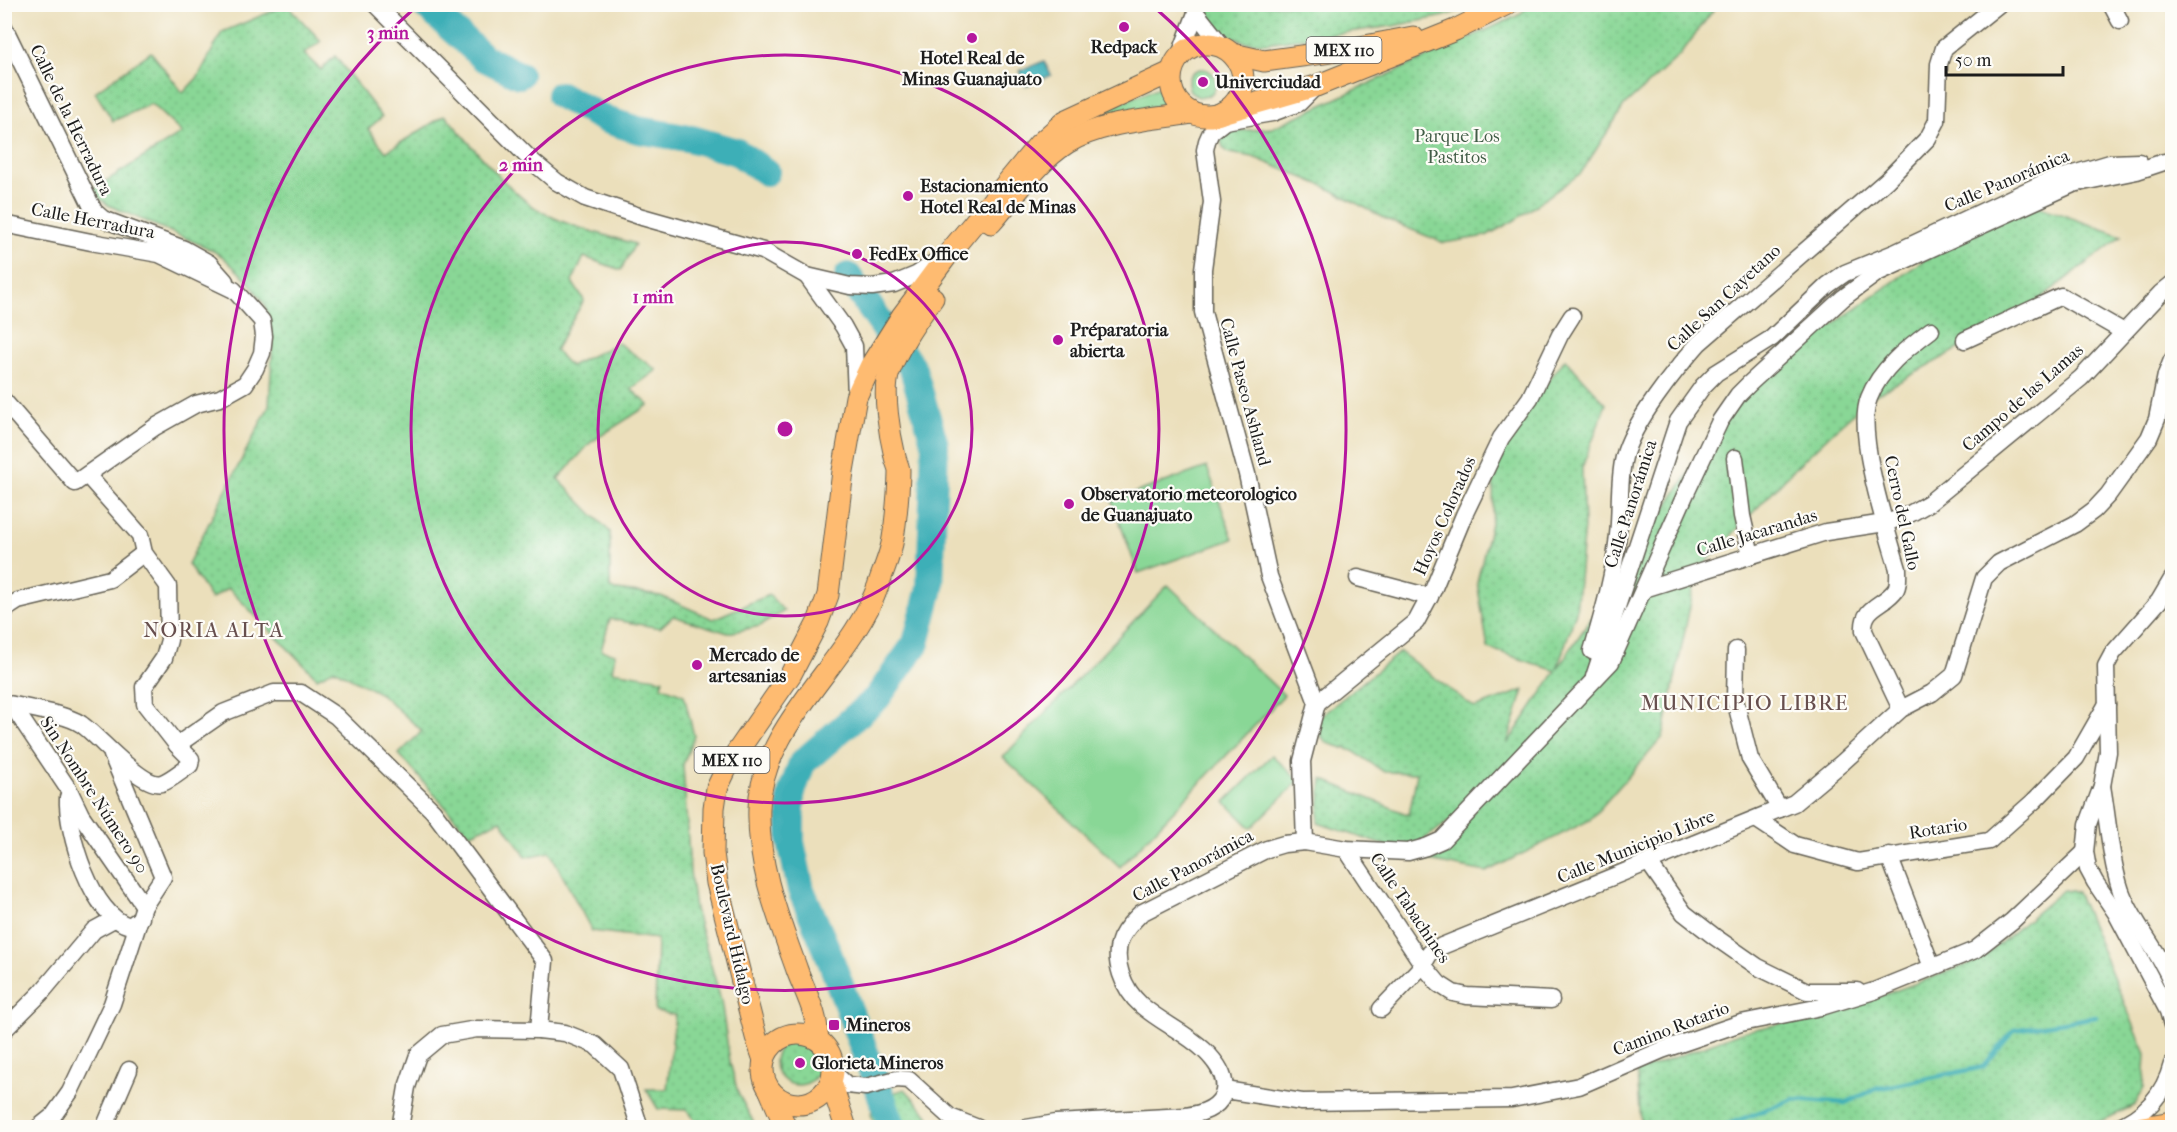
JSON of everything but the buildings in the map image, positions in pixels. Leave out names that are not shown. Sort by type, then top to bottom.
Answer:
[{"type":"main road","name":"MEX 110","points":[[909,320],[1053,153],[1068,143],[1107,127],[1192,113],[1206,116],[1316,86],[1455,30],[1507,4]]},
{"type":"main road","name":"MEX 110","points":[[856,397],[880,369],[950,253],[1028,156],[1065,121],[1175,63],[1189,48],[1200,44],[1212,43],[1264,61],[1338,51],[1455,30]]},
{"type":"main road","points":[[1222,112],[1232,106],[1243,86],[1240,63],[1228,50]]},
{"type":"main road","points":[[1175,63],[1172,92],[1177,101],[1192,113]]},
{"type":"main road","name":"MEX 110","points":[[846,1128],[832,1077],[830,1054],[817,1039],[815,1017],[766,878],[761,854],[759,805],[763,783],[783,732],[861,622],[875,593],[893,539],[897,468],[886,388],[880,369]]},
{"type":"main road","name":"Boulevard Hidalgo","points":[[764,1060],[717,883],[713,853],[714,808],[717,788],[728,765],[791,674],[818,622],[828,595],[856,397]]},
{"type":"main road","points":[[764,1060],[767,1052],[781,1039],[799,1034],[817,1039]]},
{"type":"main road","name":"MEX 110","points":[[764,1060],[765,1082],[786,1128]]},
{"type":"main road","points":[[770,1091],[787,1102],[808,1102],[818,1098],[826,1091],[832,1077]]},
{"type":"main road","points":[[2137,1128],[2172,1122]]},
{"type":"street","points":[[375,4],[533,162],[557,182],[585,198],[763,251],[807,276],[850,286],[872,287],[894,284],[916,275],[950,253]]},
{"type":"street","name":"Calle San Cayetano","points":[[1590,685],[1588,664],[1611,587],[1624,457],[1634,433],[1673,372],[1700,343],[1887,180],[1928,138],[1937,121],[1939,64],[1944,48],[1999,4]]},
{"type":"street","points":[[2111,4],[2120,21]]},
{"type":"street","points":[[1195,9],[1228,50]]},
{"type":"street","points":[[1175,63],[1195,9]]},
{"type":"street","name":"Calle de la Herradura","points":[[4,27],[94,211],[103,219],[184,249],[209,263],[234,290]]},
{"type":"street","name":"Calle Paseo Ashland","points":[[1316,86],[1299,103],[1272,113],[1225,121],[1211,132],[1206,141],[1205,150],[1212,202],[1203,280],[1203,312],[1247,474],[1269,576],[1317,703]]},
{"type":"street","name":"Calle Panorámica","points":[[1590,685],[1678,421],[1703,386],[1716,373],[1772,338],[1828,285],[1864,263],[1894,253],[2043,183],[2110,163],[2168,162]]},
{"type":"street","name":"Calle Panorámica","points":[[1225,1090],[1223,1077],[1204,1050],[1140,1004],[1121,975],[1118,950],[1121,938],[1129,925],[1141,913],[1267,849],[1284,844],[1305,842],[1346,849],[1408,852],[1442,840],[1611,662],[1686,493],[1729,407],[1749,384],[1843,298],[1877,273],[2073,184],[2168,162]]},
{"type":"street","name":"Calle Herradura","points":[[4,224],[159,254],[234,290],[262,321],[264,336],[262,353],[245,384],[220,398],[196,404],[155,427],[87,475]]},
{"type":"street","points":[[807,276],[843,326],[854,346],[856,397]]},
{"type":"street","name":"Campo de las Lamas","points":[[1885,523],[1906,516],[1929,503],[2081,378],[2172,284]]},
{"type":"street","points":[[1965,340],[2061,296],[2124,333]]},
{"type":"street","name":"Hoyos Colorados","points":[[1317,703],[1416,621],[1430,597],[1464,515],[1501,438],[1530,398],[1560,334],[1572,316]]},
{"type":"street","name":"Cerro del Gallo","points":[[1901,709],[1864,631],[1863,621],[1868,613],[1896,589],[1898,580],[1898,569],[1885,523],[1866,436],[1868,399],[1875,384],[1903,352],[1930,330]]},
{"type":"street","name":"Calle Municipio Libre","points":[[1381,1009],[1423,965],[1430,953],[1442,946],[1794,803],[1901,709],[1932,693],[1954,675],[1984,578],[1999,563],[2075,524],[2108,495],[2149,438],[2157,419],[2166,375],[2172,360]]},
{"type":"street","points":[[4,401],[75,483],[87,475],[140,535],[144,553],[168,586],[169,640],[164,658],[144,687],[145,704],[191,759],[190,765],[161,783],[152,782],[121,761],[80,723],[40,710],[8,704]]},
{"type":"street","points":[[1735,458],[1742,516],[1751,555]]},
{"type":"street","name":"Calle Jacarandas","points":[[1644,589],[1826,532],[1885,523]]},
{"type":"street","points":[[4,610],[18,601],[110,579],[144,553]]},
{"type":"street","points":[[1358,578],[1430,597]]},
{"type":"street","points":[[2172,579],[2159,601],[2113,653],[2106,666],[2108,752],[2102,786],[2088,824],[2085,852],[2088,869],[2116,913],[2168,1011],[2172,1025]]},
{"type":"street","points":[[1736,650],[1735,700],[1750,759],[1780,809]]},
{"type":"street","points":[[177,745],[223,713],[274,693],[301,693],[336,716],[433,811],[545,961],[539,1030]]},
{"type":"street","points":[[1305,842],[1302,761],[1317,703]]},
{"type":"street","name":"Rotario","points":[[1756,819],[1795,845],[1858,862],[1989,841],[2034,801],[2076,758],[2108,703]]},
{"type":"street","name":"Sin Nombre Número 90","points":[[8,704],[69,790],[81,815],[143,912]]},
{"type":"street","points":[[38,1128],[53,1116],[70,1092],[112,1004],[143,912],[163,877],[111,752]]},
{"type":"street","points":[[2102,786],[2111,846],[2121,891],[2172,983]]},
{"type":"street","points":[[69,790],[71,833],[95,895],[114,919],[121,924],[130,926],[143,912]]},
{"type":"street","name":"Calle Tabachines","points":[[1346,849],[1423,965],[1439,984],[1453,993],[1486,998],[1551,1000]]},
{"type":"street","name":"Camino Rotario","points":[[1225,1090],[1302,1102],[1512,1099],[1580,1086],[1662,1050],[1741,1023],[1821,1007],[1874,991],[1975,950],[2012,921],[2085,852]]},
{"type":"street","points":[[1889,856],[1932,968]]},
{"type":"street","points":[[1649,863],[1684,913],[1758,968],[1807,991],[1874,991]]},
{"type":"street","points":[[4,1030],[41,993],[94,930],[114,919]]},
{"type":"street","points":[[400,1128],[407,1088],[418,1055],[442,1035],[477,1029],[539,1030],[565,1033],[596,1045],[621,1069],[639,1128]]},
{"type":"street","points":[[2115,1128],[2135,1119],[2149,1107],[2170,1075],[2172,1064]]},
{"type":"street","points":[[104,1128],[129,1070]]},
{"type":"street","points":[[832,1077],[847,1085],[866,1087],[897,1080],[909,1080],[950,1117],[978,1128]]},
{"type":"street","points":[[1026,1128],[1199,1114],[1212,1109],[1225,1090]]},
{"type":"green space","name":"Parque Los Pastitos","points":[[1532,4],[1717,5],[1680,55],[1624,106],[1581,173],[1515,220],[1486,236],[1444,243],[1388,220],[1326,187],[1253,157],[1229,153],[1223,148],[1221,141],[1227,132],[1272,128],[1517,16]]},
{"type":"green space","points":[[287,5],[321,41],[304,54],[321,70],[335,56],[382,117],[368,129],[386,152],[445,115],[502,179],[527,202],[573,226],[635,244],[621,270],[584,257],[572,282],[584,300],[555,350],[570,366],[618,343],[657,370],[631,389],[649,405],[591,442],[558,479],[610,532],[610,589],[661,596],[713,619],[769,595],[784,611],[760,626],[728,633],[673,616],[660,628],[610,619],[601,650],[615,654],[612,671],[663,679],[661,686],[684,695],[694,736],[683,765],[690,871],[695,909],[721,1000],[730,1062],[738,1093],[756,1127],[701,1127],[687,1110],[658,1109],[646,1089],[667,1089],[675,1015],[655,1011],[657,939],[592,931],[550,852],[526,857],[501,820],[469,834],[399,754],[422,731],[381,694],[334,669],[317,678],[228,588],[211,599],[188,564],[269,406],[273,337],[265,305],[249,282],[222,256],[108,205],[90,191],[182,133],[151,104],[113,121],[95,92],[151,52],[183,93],[198,77],[222,32]]},
{"type":"green space","points":[[1201,5],[1475,5],[1445,16],[1393,26],[1266,43],[1245,42],[1222,33]]},
{"type":"green space","points":[[1202,69],[1212,73],[1216,83],[1212,93],[1202,97],[1192,93],[1188,83],[1192,73]]},
{"type":"green space","points":[[1165,85],[1171,102],[1088,127],[1086,123],[1114,105]]},
{"type":"green space","points":[[2013,197],[2122,236],[2016,317],[1868,399],[1792,471],[1697,572],[1663,737],[1590,820],[1486,872],[1382,852],[1396,849],[1318,823],[1322,779],[1409,815],[1417,773],[1384,772],[1353,751],[1327,743],[1311,724],[1400,652],[1475,708],[1524,690],[1507,744],[1556,671],[1488,648],[1477,582],[1493,515],[1494,452],[1565,359],[1606,404],[1582,468],[1584,526],[1576,612],[1557,669],[1749,384]],"holes":[[[1459,814],[1442,840],[1418,844]]]},
{"type":"green space","points":[[1207,467],[1233,539],[1138,573],[1112,501]]},
{"type":"green space","points":[[1168,585],[1284,695],[1120,867],[1003,757]]},
{"type":"green space","points":[[1272,755],[1299,781],[1251,828],[1225,802]]},
{"type":"green space","points":[[2063,890],[2077,892],[2146,1054],[2144,1088],[2135,1105],[2102,1121],[2080,1127],[1630,1128],[1641,1123],[1637,1072],[1741,1032],[1837,1012],[1980,960]]},
{"type":"green space","points":[[798,1039],[807,1040],[815,1045],[820,1053],[820,1071],[815,1079],[807,1084],[798,1085],[789,1084],[781,1079],[776,1071],[775,1062],[776,1053],[781,1045],[789,1040]]},
{"type":"green space","points":[[905,1089],[928,1115],[932,1127],[875,1127],[871,1114],[874,1099]]},
{"type":"water","points":[[1044,61],[1051,75],[1026,86],[1020,71]]},
{"type":"waterway","points":[[424,4],[484,58],[519,75]]},
{"type":"waterway","points":[[560,95],[606,120],[638,130],[692,139],[737,152],[766,172]]},
{"type":"waterway","points":[[848,276],[913,369],[935,445],[930,588],[916,643],[877,698],[802,763],[791,795],[791,842],[801,890],[827,950],[893,1128]]},
{"type":"waterway","points":[[1718,1128],[1794,1099],[1845,1103],[1876,1089],[1983,1067],[2014,1030],[2096,1017]]},
{"type":"place","name":"Redpack","points":[[1124,27]]},
{"type":"place","name":"Hotel Real de Minas Guanajuato","points":[[972,38]]},
{"type":"place","name":"Univerciudad","points":[[1203,82]]},
{"type":"place","name":"Estacionamiento Hotel Real de Minas","points":[[908,196]]},
{"type":"place","name":"FedEx Office","points":[[857,254]]},
{"type":"place","name":"Préparatoria abierta","points":[[1058,340]]},
{"type":"place","name":"Observatorio meteorologico de Guanajuato","points":[[1069,504]]},
{"type":"place","name":"Mercado de artesanias","points":[[697,665]]},
{"type":"place","name":"Mineros","points":[[834,1025]]},
{"type":"place","name":"Glorieta Mineros","points":[[800,1063]]},
{"type":"district","name":"NORIA ALTA","points":[[214,630]]},
{"type":"district","name":"MUNICIPIO LIBRE","points":[[1745,703]]}]
